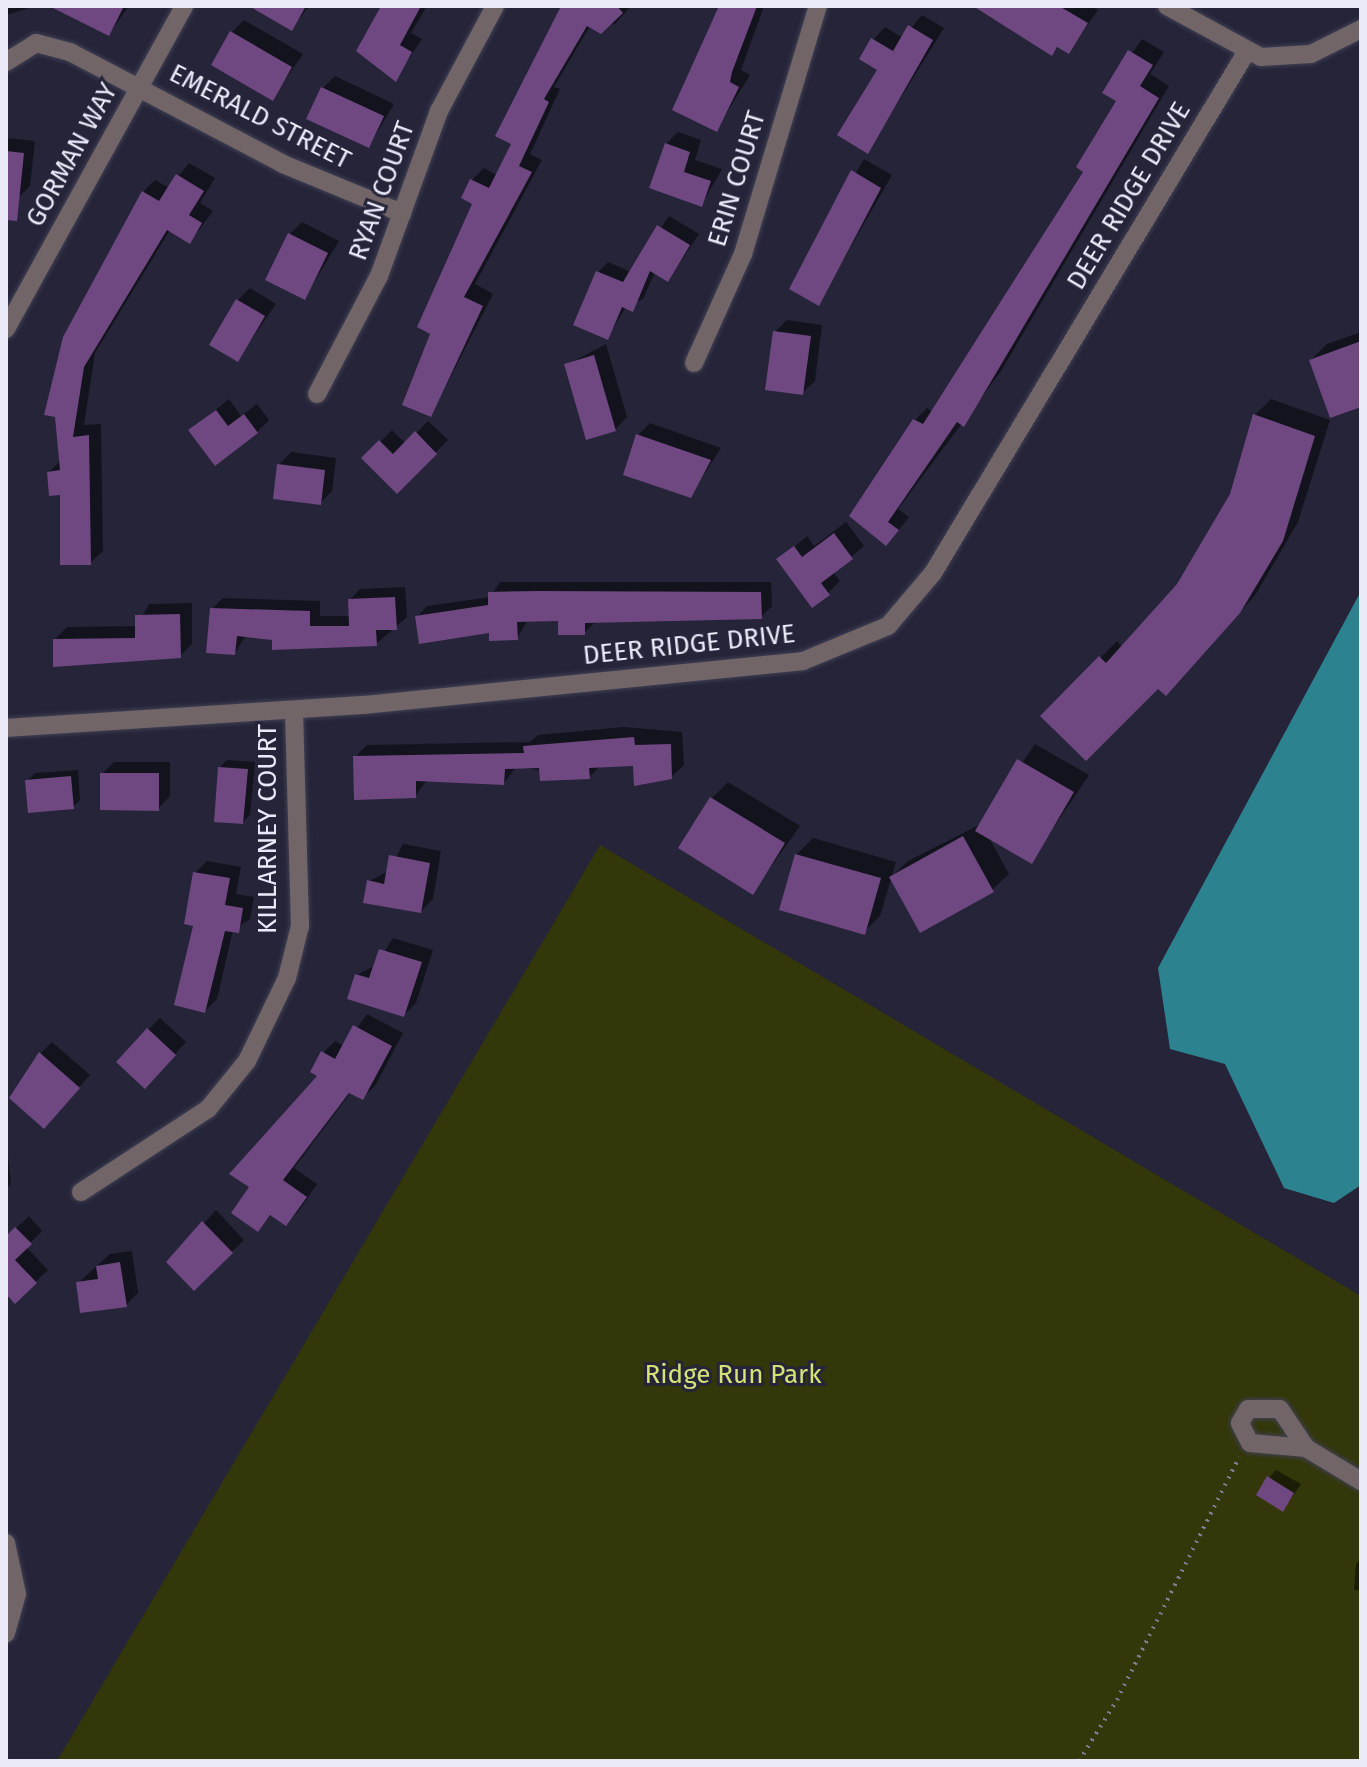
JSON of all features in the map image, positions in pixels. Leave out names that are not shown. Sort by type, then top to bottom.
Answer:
[{"type":"street","name":"GORMAN WAY","points":[[6,329],[184,6]]},
{"type":"street","name":"RYAN COURT","points":[[317,394],[379,276],[439,111],[495,6]]},
{"type":"street","name":"ERIN COURT","points":[[694,363],[743,254],[818,6]]},
{"type":"street","points":[[1167,6],[1261,57],[1311,54],[1361,29]]},
{"type":"street","name":"EMERALD STREET","points":[[6,62],[15,52],[46,44],[140,85],[283,164],[402,213]]},
{"type":"street","name":"DEER RIDGE DRIVE","points":[[6,728],[294,710],[803,661],[888,626],[933,573],[1247,51]]},
{"type":"street","name":"KILLARNEY COURT","points":[[81,1192],[208,1109],[247,1061],[287,978],[300,926],[294,710]]},
{"type":"street","points":[[1306,1448],[1250,1443],[1240,1423],[1263,1404],[1280,1409],[1306,1448],[1361,1481]]},
{"type":"street","points":[[6,1543],[17,1594],[6,1633]]},
{"type":"path","points":[[1079,1761],[1250,1443]]},
{"type":"green space","name":"Ridge Run Park","points":[[600,845],[1361,1296],[1361,1761],[57,1761]]},
{"type":"shaded area","points":[[1361,591],[1361,1185],[1334,1203],[1284,1188],[1225,1064],[1170,1049],[1158,968]]},
{"type":"building","points":[[49,6],[124,6],[109,36]]},
{"type":"building","points":[[249,6],[306,6],[292,31]]},
{"type":"building","points":[[381,6],[421,6],[400,45],[412,52],[396,82],[356,51]]},
{"type":"building","points":[[561,6],[617,6],[623,13],[601,34],[587,26],[544,99],[549,102],[519,166],[532,172],[464,297],[483,306],[431,417],[402,405],[430,334],[417,327],[472,204],[461,198],[470,179],[489,188],[511,144],[495,136]]},
{"type":"building","points":[[719,6],[757,6],[732,72],[730,82],[739,87],[717,132],[672,110]]},
{"type":"building","points":[[973,6],[1059,6],[1088,23],[1069,54],[1057,47],[1052,56]]},
{"type":"building","points":[[908,25],[933,40],[868,154],[837,135],[877,70],[859,59],[871,38],[893,51]]},
{"type":"building","points":[[230,31],[292,67],[273,101],[211,65]]},
{"type":"building","points":[[1128,50],[1153,65],[1140,86],[1159,98],[964,427],[957,422],[888,522],[899,530],[886,546],[849,516],[913,419],[923,424],[1083,172],[1076,167],[1116,101],[1102,93]]},
{"type":"building","points":[[321,87],[384,116],[369,148],[306,119]]},
{"type":"building","points":[[665,143],[690,152],[684,172],[711,181],[702,207],[649,188]]},
{"type":"building","points":[[6,151],[24,153],[17,221],[6,220]]},
{"type":"building","points":[[851,170],[881,188],[819,306],[789,289]]},
{"type":"building","points":[[176,174],[204,191],[189,215],[202,223],[190,244],[167,230],[84,367],[73,437],[89,435],[91,565],[60,565],[60,495],[49,496],[47,472],[60,470],[55,417],[44,415],[63,337],[142,191],[159,201]]},
{"type":"building","points":[[657,225],[690,245],[668,282],[650,271],[633,312],[622,307],[608,340],[573,325],[596,271],[623,282]]},
{"type":"building","points":[[288,233],[328,253],[305,300],[265,280]]},
{"type":"building","points":[[236,299],[265,316],[238,362],[209,345]]},
{"type":"building","points":[[773,331],[811,336],[803,395],[765,390]]},
{"type":"building","points":[[1361,341],[1361,407],[1330,418],[1309,360]]},
{"type":"building","points":[[594,355],[616,431],[586,440],[564,364]]},
{"type":"building","points":[[216,410],[228,426],[244,414],[258,433],[215,466],[188,430]]},
{"type":"building","points":[[1253,414],[1315,436],[1283,541],[1240,613],[1166,696],[1158,689],[1086,761],[1040,716],[1099,656],[1106,663],[1177,584],[1230,494]]},
{"type":"building","points":[[415,431],[437,454],[397,494],[361,458],[379,440],[393,454]]},
{"type":"building","points":[[636,434],[711,460],[691,498],[623,475]]},
{"type":"building","points":[[277,464],[325,470],[321,505],[273,499]]},
{"type":"building","points":[[834,533],[853,559],[821,583],[830,595],[812,608],[776,559],[794,546],[802,557]]},
{"type":"building","points":[[488,592],[761,592],[762,619],[585,623],[585,635],[558,635],[558,621],[517,622],[518,640],[489,641],[489,633],[419,644],[415,616],[488,605]]},
{"type":"building","points":[[395,597],[397,630],[376,630],[377,646],[272,650],[272,640],[237,636],[235,655],[206,653],[210,608],[310,611],[310,626],[349,626],[348,599]]},
{"type":"building","points":[[180,614],[181,658],[53,667],[53,639],[135,638],[135,615]]},
{"type":"building","points":[[634,737],[635,745],[671,744],[672,779],[634,786],[633,766],[589,768],[590,779],[540,781],[539,768],[505,769],[504,785],[416,781],[416,798],[354,800],[353,756],[524,753],[523,746]]},
{"type":"building","points":[[1017,759],[1074,792],[1032,864],[975,831]]},
{"type":"building","points":[[218,767],[248,769],[243,824],[214,822]]},
{"type":"building","points":[[100,773],[159,773],[159,811],[100,810]]},
{"type":"building","points":[[71,776],[74,809],[28,813],[25,780]]},
{"type":"building","points":[[710,797],[785,843],[753,895],[678,848]]},
{"type":"building","points":[[963,836],[994,892],[920,933],[889,877]]},
{"type":"building","points":[[795,854],[881,878],[865,935],[779,910]]},
{"type":"building","points":[[389,855],[430,863],[421,913],[363,903],[367,880],[384,884]]},
{"type":"building","points":[[193,872],[230,878],[225,905],[243,908],[239,933],[225,931],[205,1013],[174,1005],[193,926],[184,924]]},
{"type":"building","points":[[379,949],[422,962],[404,1017],[347,999],[355,974],[369,978]]},
{"type":"building","points":[[353,1025],[392,1046],[363,1100],[349,1093],[283,1180],[307,1197],[286,1226],[270,1215],[258,1232],[231,1213],[249,1187],[229,1174],[317,1076],[310,1072],[321,1051],[335,1059]]},
{"type":"building","points":[[147,1028],[176,1055],[145,1089],[116,1062]]},
{"type":"building","points":[[39,1052],[80,1088],[44,1129],[9,1098]]},
{"type":"building","points":[[202,1221],[233,1253],[194,1291],[166,1262]]},
{"type":"building","points":[[15,1227],[32,1244],[15,1260],[37,1283],[15,1304],[6,1294],[6,1236]]},
{"type":"building","points":[[120,1262],[127,1307],[80,1313],[76,1282],[98,1279],[96,1266]]},
{"type":"building","points":[[1267,1476],[1294,1493],[1283,1512],[1256,1495]]}]
